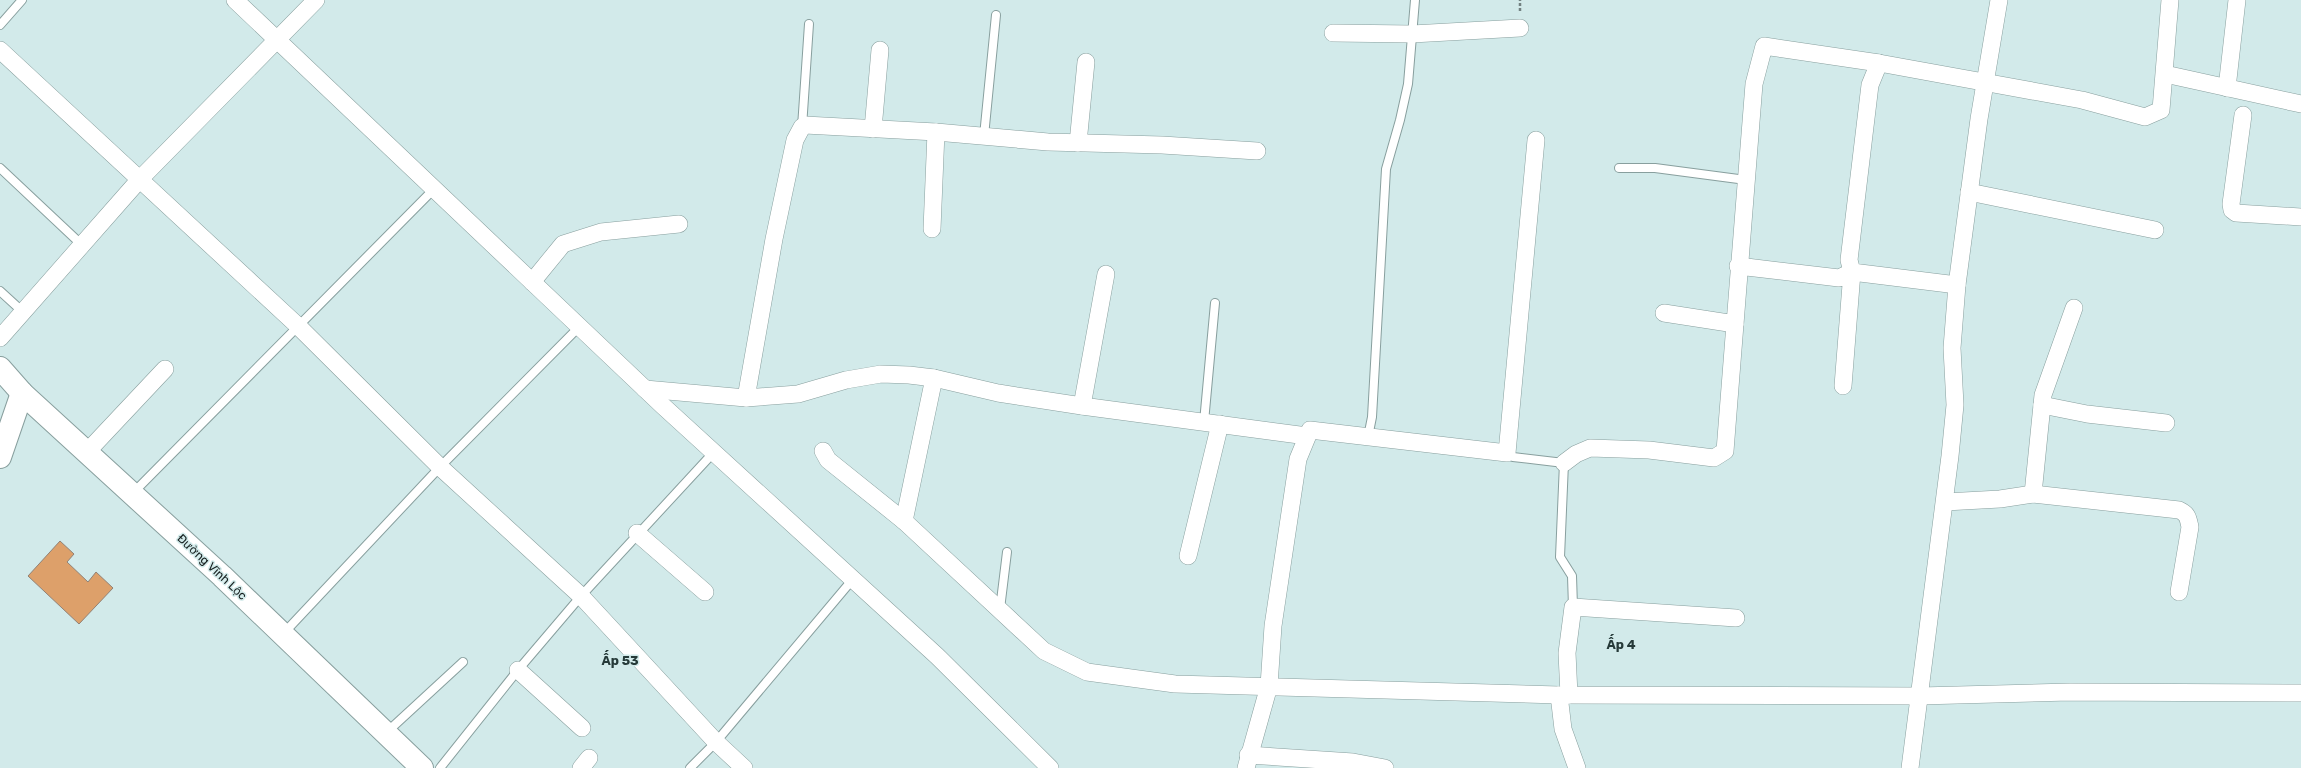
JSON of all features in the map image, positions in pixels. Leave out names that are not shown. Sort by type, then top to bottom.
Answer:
[{"type":"main road","name":"Đường Vĩnh Lộc","points":[[0,368],[22,393],[284,634],[422,768]]},
{"type":"main road","points":[[0,457],[22,393]]},
{"type":"street","points":[[235,0],[645,389],[937,656],[1050,768]]},
{"type":"street","points":[[0,338],[140,179],[316,0]]},
{"type":"street","points":[[1910,768],[1945,502],[1955,405],[1952,348],[1957,285],[1969,192],[1999,0]]},
{"type":"street","points":[[1564,463],[1576,454],[1590,448],[1649,450],[1714,458],[1722,455],[1725,451],[1728,426],[1738,266],[1754,84],[1764,46],[1879,63],[1985,84],[2082,100],[2145,117],[2161,110],[2170,0]]},
{"type":"street","points":[[2227,88],[2238,0]]},
{"type":"street","points":[[1332,33],[1412,34],[1520,28]]},
{"type":"street","points":[[0,50],[298,326],[440,467],[580,596],[716,742],[744,768]]},
{"type":"street","points":[[873,129],[880,50]]},
{"type":"street","points":[[1078,143],[1086,62]]},
{"type":"street","points":[[1844,386],[1852,272],[1849,260],[1857,184],[1870,85],[1879,63]]},
{"type":"street","points":[[2165,74],[2301,104]]},
{"type":"street","points":[[2242,115],[2231,204],[2232,210],[2236,213],[2301,215]]},
{"type":"street","points":[[746,398],[774,239],[795,140],[802,127],[814,124],[936,132],[1048,142],[1162,145],[1257,151]]},
{"type":"street","points":[[932,229],[936,132]]},
{"type":"street","points":[[1385,768],[1353,762],[1247,761],[1269,686],[1273,626],[1298,459],[1310,430],[1507,453],[1536,140]]},
{"type":"street","points":[[1969,192],[2155,230]]},
{"type":"street","points":[[532,282],[563,244],[601,232],[679,224]]},
{"type":"street","points":[[1738,266],[1839,278],[1852,272],[1957,285]]},
{"type":"street","points":[[1082,406],[1106,274]]},
{"type":"street","points":[[2033,494],[2043,395],[2074,308]]},
{"type":"street","points":[[1664,313],[1735,324]]},
{"type":"street","points":[[86,453],[165,369]]},
{"type":"street","points":[[645,389],[746,398],[798,394],[846,380],[881,374],[934,378],[998,393],[1082,406],[1307,436]]},
{"type":"street","points":[[904,521],[934,378]]},
{"type":"street","points":[[2042,405],[2087,414],[2166,423]]},
{"type":"street","points":[[1188,556],[1212,423]]},
{"type":"street","points":[[823,452],[828,460],[904,521],[1044,651],[1088,672],[1175,684],[1564,695],[1920,696],[2070,692],[2301,693]]},
{"type":"street","points":[[1945,502],[2000,499],[2033,494],[2179,510],[2185,512],[2190,527],[2179,592]]},
{"type":"street","points":[[638,533],[705,592]]},
{"type":"street","points":[[1576,768],[1563,729],[1567,653],[1573,607],[1736,618]]},
{"type":"street","points":[[518,670],[582,728]]},
{"type":"lane","points":[[0,25],[22,0]]},
{"type":"lane","points":[[1368,437],[1372,417],[1386,168],[1400,120],[1408,84],[1415,0]]},
{"type":"lane","points":[[984,136],[996,15]]},
{"type":"lane","points":[[802,127],[809,24]]},
{"type":"lane","points":[[0,168],[82,245]]},
{"type":"lane","points":[[1619,168],[1655,168],[1746,180]]},
{"type":"lane","points":[[132,494],[434,189]]},
{"type":"lane","points":[[0,290],[23,312]]},
{"type":"lane","points":[[1212,423],[1215,304]]},
{"type":"lane","points":[[284,634],[440,467],[580,327]]},
{"type":"lane","points":[[440,768],[518,670],[580,596],[714,452]]},
{"type":"lane","points":[[1507,453],[1513,457],[1564,463],[1560,556],[1572,576],[1573,607]]},
{"type":"lane","points":[[1000,610],[1007,552]]},
{"type":"lane","points":[[690,768],[716,742],[853,579]]},
{"type":"lane","points":[[387,733],[463,662]]},
{"type":"building","points":[[60,541],[74,554],[67,562],[88,582],[96,572],[113,588],[79,624],[28,576]]},
{"type":"district","name":"Ấp 4","points":[[1621,644]]},
{"type":"district","name":"Ấp 53","points":[[620,660]]}]
